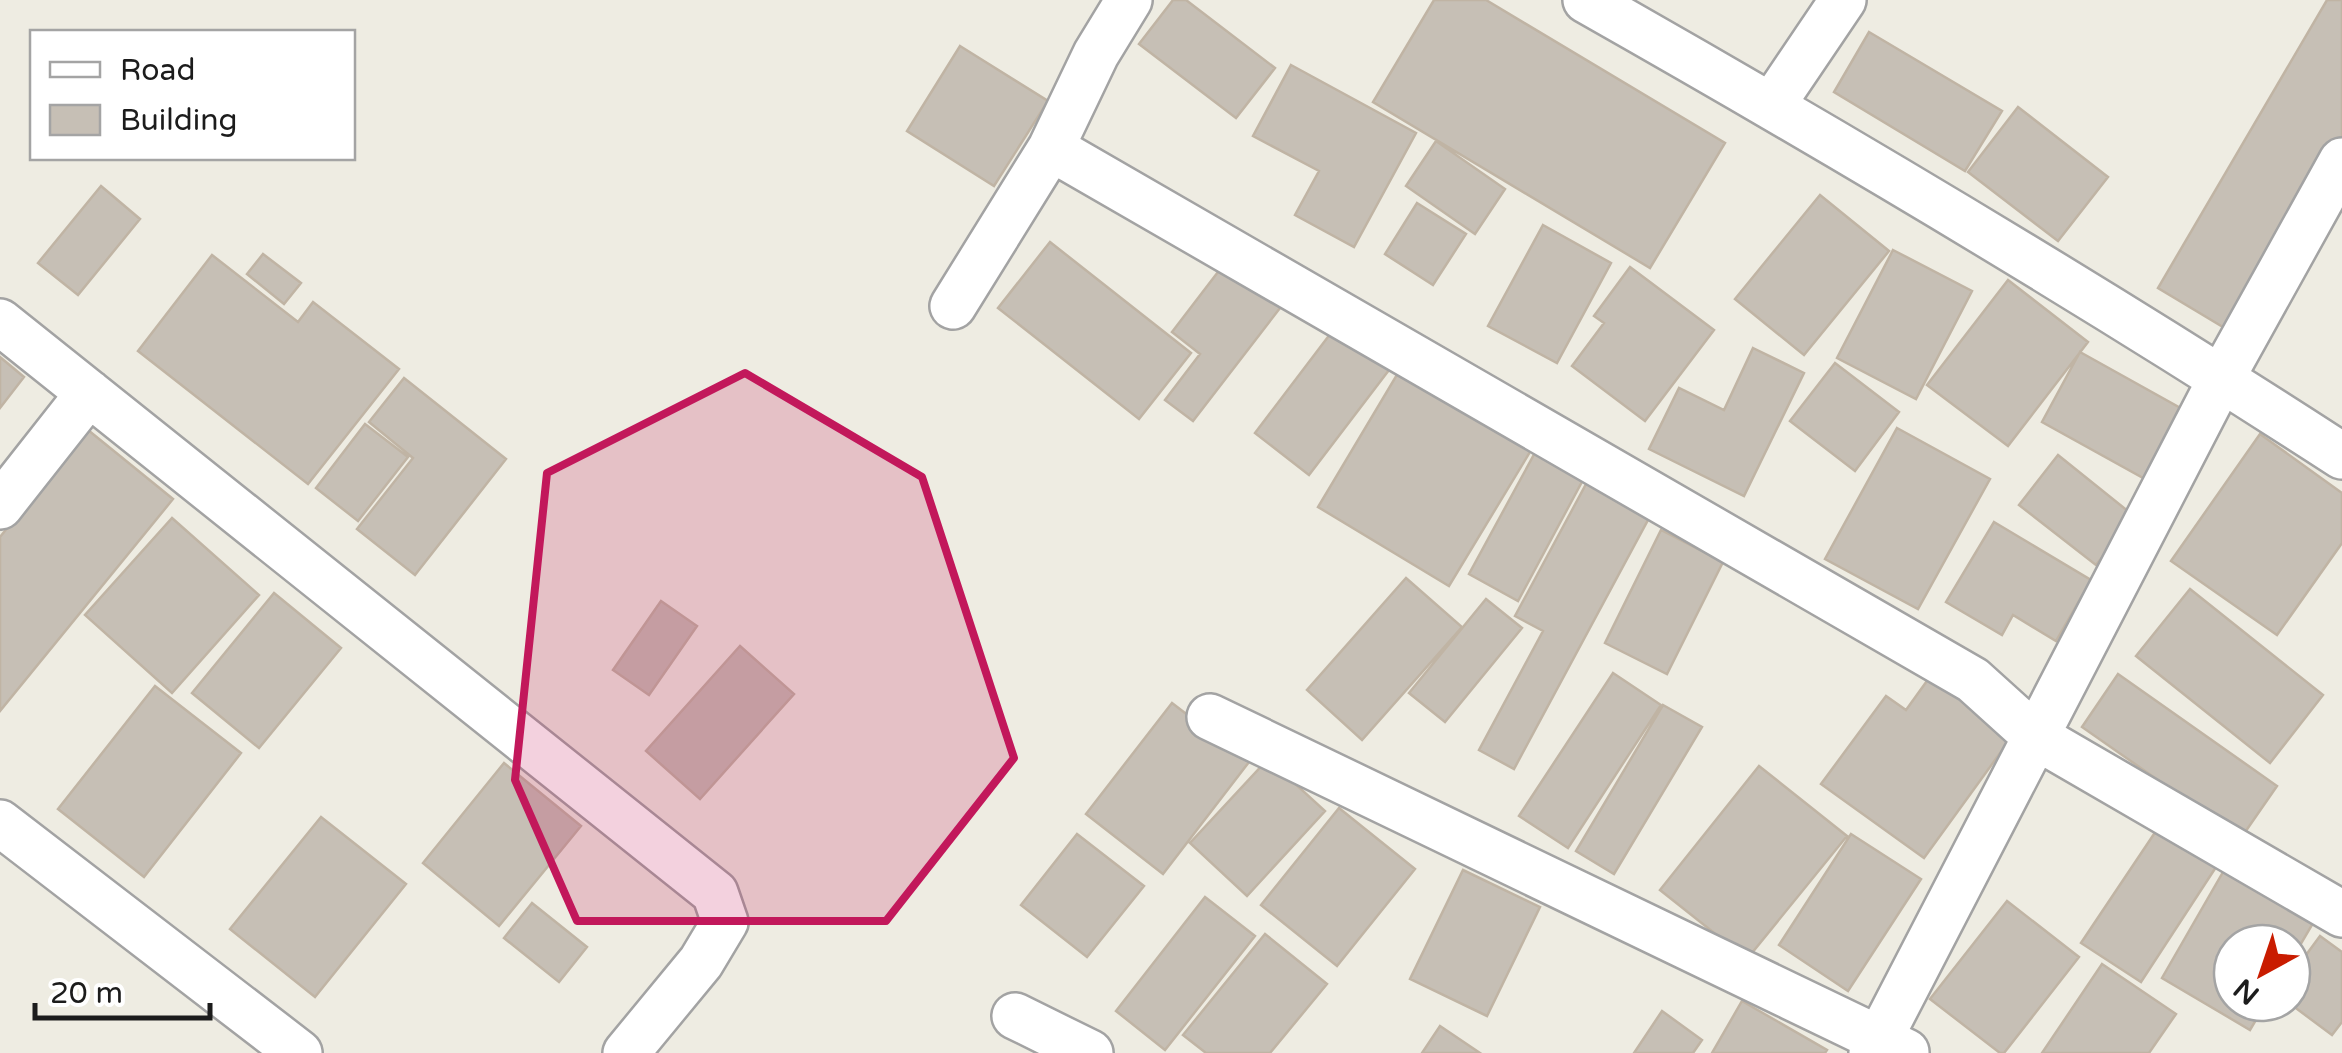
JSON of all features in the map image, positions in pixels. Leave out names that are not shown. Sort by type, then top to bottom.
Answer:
[{"type":"street","points":[[954,306],[1051,148],[1096,54],[1129,0]]},
{"type":"street","points":[[1586,0],[1772,106],[2222,378],[2342,456]]},
{"type":"street","points":[[1772,106],[1844,0]]},
{"type":"street","points":[[1051,148],[1973,680],[2036,736],[2342,914]]},
{"type":"street","points":[[1210,717],[1887,1048],[2036,736],[2222,378],[2342,161]]},
{"type":"street","points":[[0,322],[715,893],[725,922],[701,962],[626,1053]]},
{"type":"street","points":[[0,506],[89,393]]},
{"type":"street","points":[[0,822],[299,1053]]},
{"type":"street","points":[[1015,1016],[1090,1053]]},
{"type":"highlighted area","points":[[745,373],[922,477],[1014,758],[886,921],[577,921],[515,780],[547,473]]},
{"type":"building","points":[[1173,0],[1186,0],[1275,68],[1236,118],[1139,44]]},
{"type":"building","points":[[1434,0],[1486,0],[1725,143],[1650,268],[1373,102]]},
{"type":"building","points":[[2327,0],[2342,0],[2342,137],[2228,330],[2158,288]]},
{"type":"building","points":[[1869,32],[2002,111],[1965,171],[1834,92]]},
{"type":"building","points":[[960,46],[1048,101],[994,186],[907,131]]},
{"type":"building","points":[[1291,65],[1416,133],[1354,247],[1295,215],[1319,171],[1253,136]]},
{"type":"building","points":[[2018,107],[2108,177],[2058,241],[1968,172]]},
{"type":"building","points":[[1436,141],[1505,189],[1475,234],[1406,186]]},
{"type":"building","points":[[101,186],[140,219],[78,295],[38,263]]},
{"type":"building","points":[[1820,195],[1889,251],[1804,355],[1735,299]]},
{"type":"building","points":[[1417,203],[1466,234],[1433,285],[1385,254]]},
{"type":"building","points":[[1543,225],[1611,263],[1557,363],[1488,326]]},
{"type":"building","points":[[1050,242],[1191,353],[1139,419],[998,308]]},
{"type":"building","points":[[1893,250],[1972,291],[1916,399],[1837,358]]},
{"type":"building","points":[[263,254],[301,283],[284,304],[247,274]]},
{"type":"building","points":[[212,255],[298,322],[313,302],[399,369],[308,484],[138,351]]},
{"type":"building","points":[[1231,255],[1287,299],[1193,421],[1165,400],[1200,354],[1172,332]]},
{"type":"building","points":[[1630,267],[1714,330],[1645,421],[1572,366],[1604,323],[1594,316]]},
{"type":"building","points":[[2008,280],[2088,342],[2008,446],[1927,385]]},
{"type":"building","points":[[1334,329],[1389,370],[1309,475],[1255,433]]},
{"type":"building","points":[[1753,348],[1804,373],[1744,496],[1649,449],[1679,388],[1724,410]]},
{"type":"building","points":[[2080,352],[2184,410],[2145,479],[2042,422]]},
{"type":"building","points":[[0,357],[24,377],[0,408]]},
{"type":"building","points":[[1404,363],[1536,442],[1449,586],[1318,507]]},
{"type":"building","points":[[1835,363],[1899,412],[1855,471],[1790,421]]},
{"type":"building","points":[[404,378],[506,459],[415,575],[357,529],[413,458],[369,422]]},
{"type":"building","points":[[365,424],[408,457],[358,521],[316,488]]},
{"type":"building","points":[[1897,428],[1990,479],[1918,609],[1825,559]]},
{"type":"building","points":[[88,430],[173,499],[0,711],[0,537]]},
{"type":"building","points":[[2260,434],[2342,493],[2342,543],[2277,635],[2171,561]]},
{"type":"building","points":[[1543,438],[1591,465],[1518,601],[1469,574]]},
{"type":"building","points":[[2058,455],[2134,516],[2096,565],[2019,505]]},
{"type":"building","points":[[1592,473],[1655,507],[1514,769],[1479,750],[1543,631],[1515,616]]},
{"type":"building","points":[[172,518],[259,595],[172,693],[85,615]]},
{"type":"building","points":[[1994,522],[2091,580],[2056,641],[2013,615],[2002,635],[1946,602]]},
{"type":"building","points":[[1661,530],[1723,562],[1667,674],[1605,643]]},
{"type":"building","points":[[1406,578],[1462,627],[1362,740],[1307,690]]},
{"type":"building","points":[[2190,589],[2323,695],[2270,763],[2136,656]]},
{"type":"building","points":[[274,593],[341,648],[259,748],[192,693]]},
{"type":"building","points":[[1486,599],[1522,628],[1445,722],[1409,693]]},
{"type":"building","points":[[661,601],[697,626],[649,695],[613,670]]},
{"type":"building","points":[[740,646],[794,694],[700,799],[646,751]]},
{"type":"building","points":[[1937,667],[2019,727],[1924,858],[1821,784],[1886,696],[1906,710]]},
{"type":"building","points":[[1613,673],[1661,705],[1568,848],[1519,816]]},
{"type":"building","points":[[2118,674],[2277,786],[2241,838],[2082,727]]},
{"type":"building","points":[[155,686],[241,753],[144,877],[58,809]]},
{"type":"building","points":[[1172,703],[1249,762],[1163,874],[1086,814]]},
{"type":"building","points":[[1663,705],[1702,727],[1614,874],[1576,851]]},
{"type":"building","points":[[1268,759],[1325,811],[1247,896],[1190,843]]},
{"type":"building","points":[[504,763],[581,826],[499,926],[423,863]]},
{"type":"building","points":[[1759,766],[1847,836],[1747,959],[1660,890]]},
{"type":"building","points":[[1339,808],[1415,869],[1337,966],[1261,905]]},
{"type":"building","points":[[321,817],[406,884],[315,997],[230,929]]},
{"type":"building","points":[[2160,825],[2218,864],[2141,982],[2081,943]]},
{"type":"building","points":[[1077,834],[1144,886],[1087,957],[1021,905]]},
{"type":"building","points":[[1851,834],[1921,879],[1848,991],[1779,945]]},
{"type":"building","points":[[2230,860],[2319,913],[2312,925],[2212,923],[2212,1008],[2162,978]]},
{"type":"building","points":[[1463,870],[1540,907],[1487,1016],[1410,979]]},
{"type":"building","points":[[1205,897],[1255,936],[1165,1050],[1116,1011]]},
{"type":"building","points":[[2007,901],[2079,957],[2004,1053],[2000,1053],[1930,999]]},
{"type":"building","points":[[532,903],[587,947],[559,982],[504,938]]},
{"type":"building","points":[[1265,934],[1327,984],[1270,1053],[1206,1053],[1183,1035]]},
{"type":"building","points":[[2320,936],[2342,952],[2342,1022],[2332,1035],[2312,1020],[2312,947]]},
{"type":"building","points":[[2102,964],[2176,1014],[2149,1053],[2042,1053]]},
{"type":"building","points":[[1742,1001],[1827,1050],[1712,1053]]},
{"type":"building","points":[[1662,1011],[1702,1040],[1693,1053],[1634,1053]]},
{"type":"building","points":[[1440,1026],[1480,1053],[1422,1053]]}]
